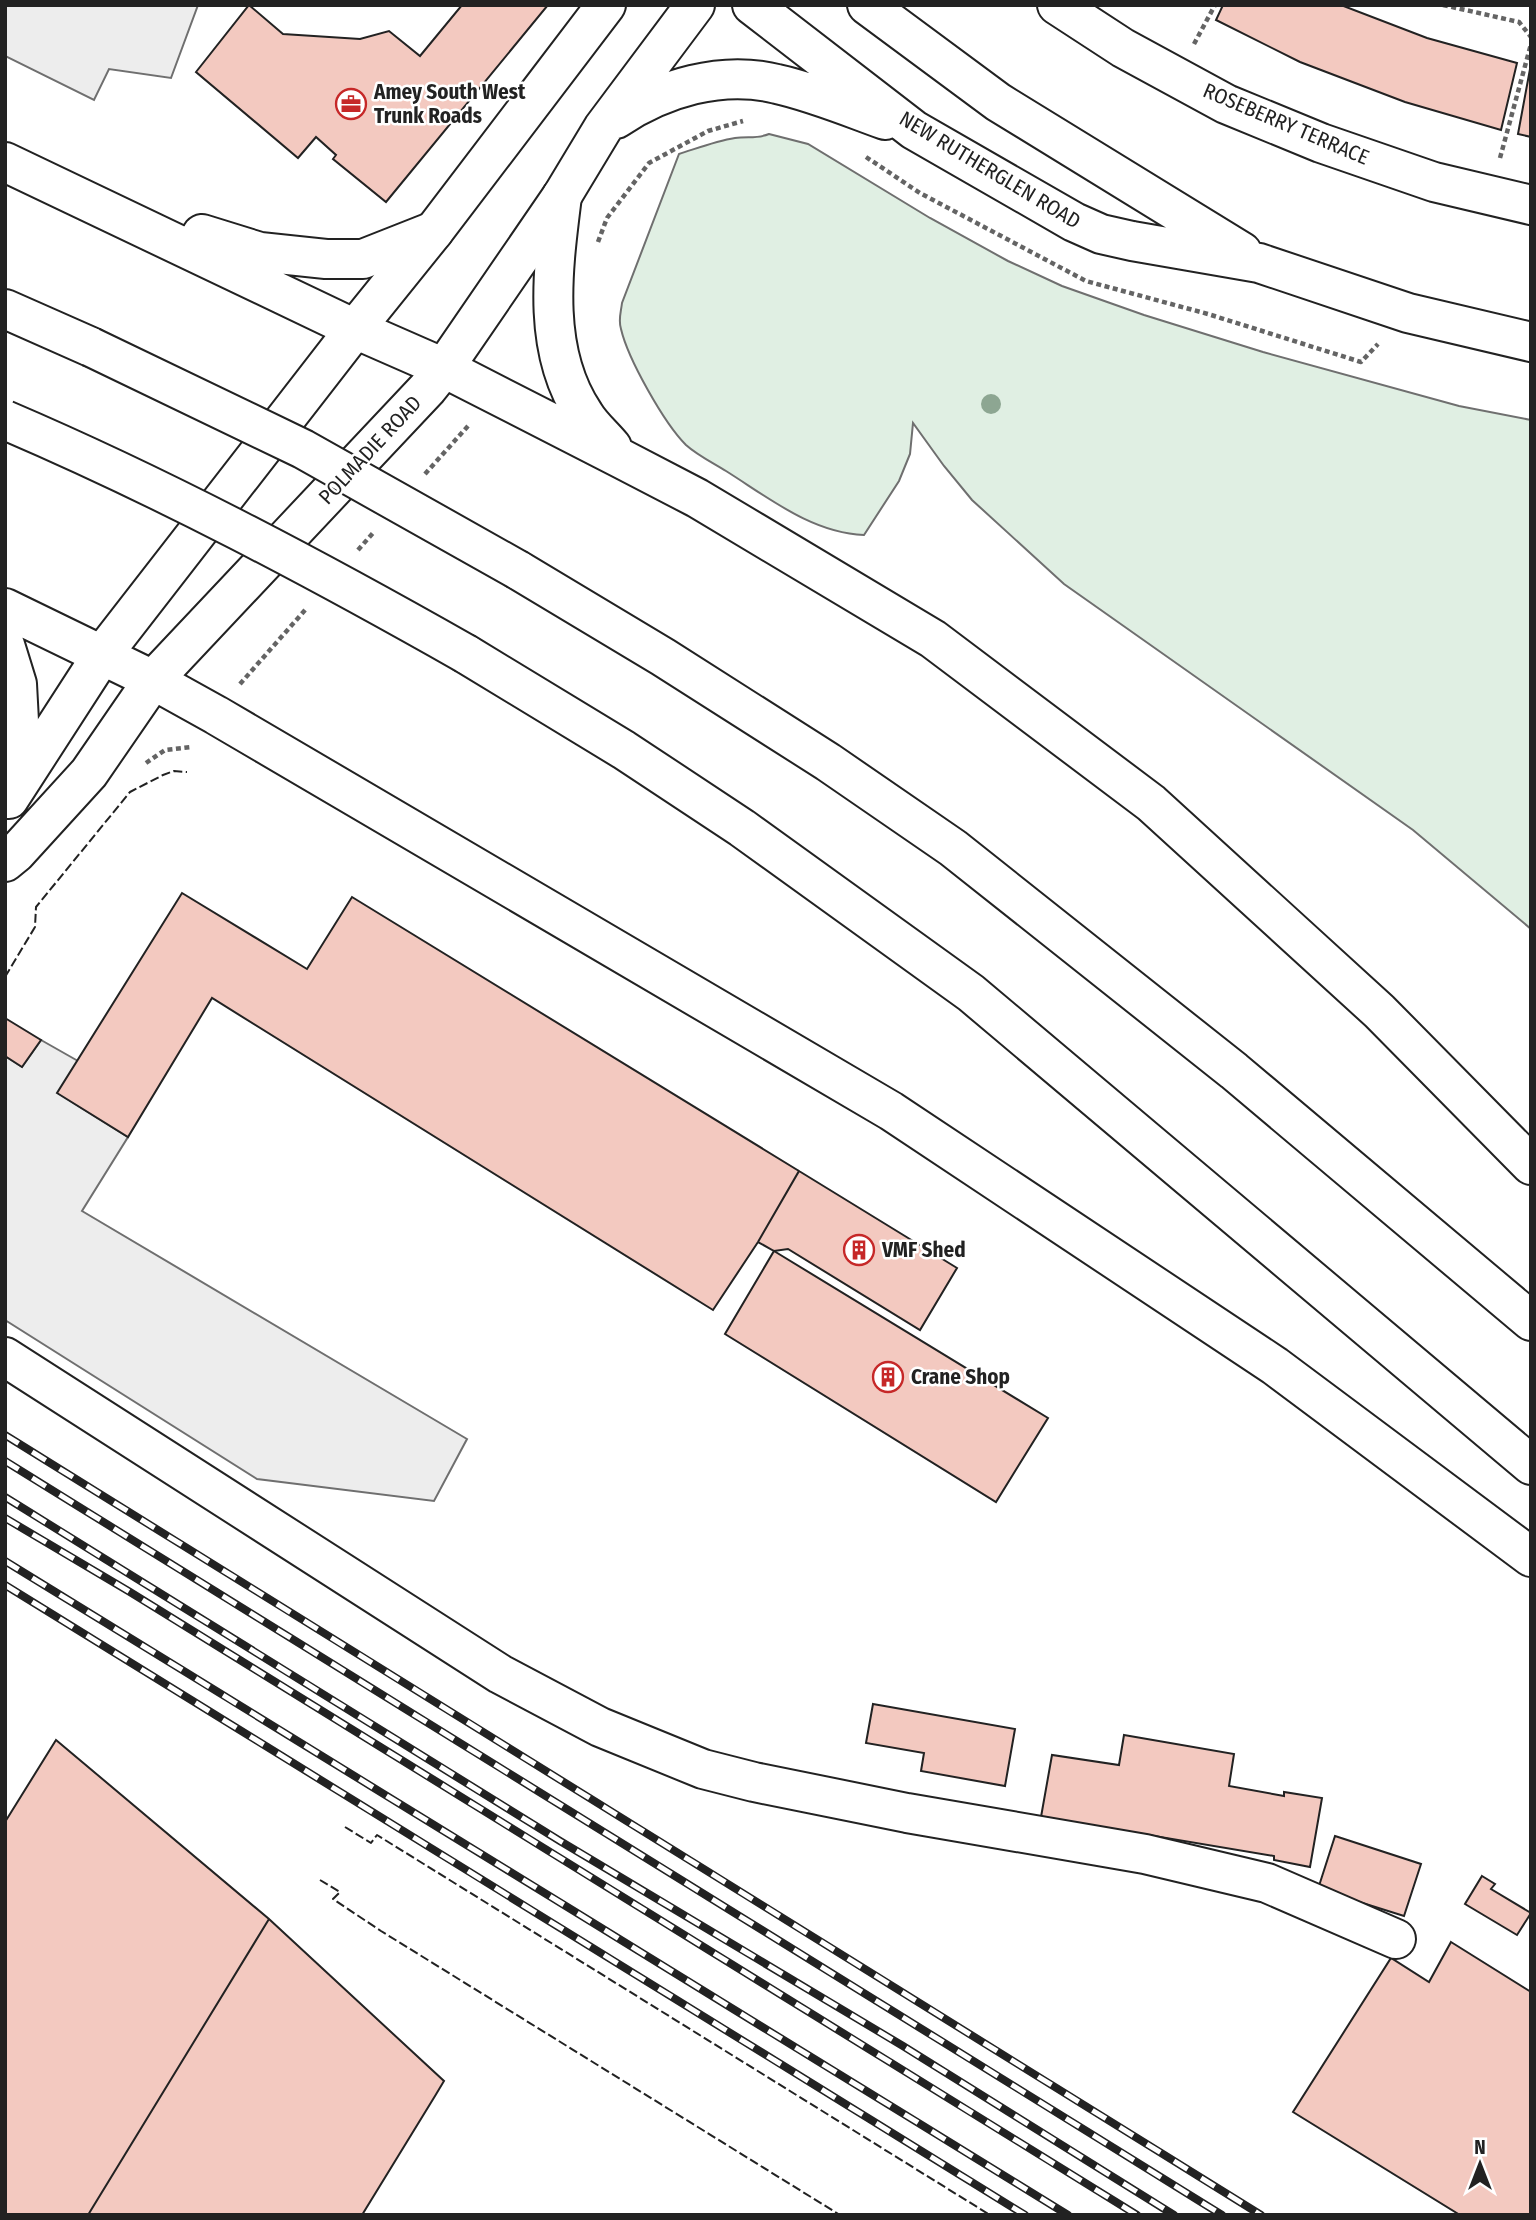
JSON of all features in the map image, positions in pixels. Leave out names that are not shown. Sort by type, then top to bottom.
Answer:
[{"type":"main road","points":[[7,801],[102,655],[355,329],[434,232],[606,5]]},
{"type":"main road","name":"POLMADIE ROAD","points":[[5,862],[89,773],[153,680],[419,398],[444,368],[562,196],[603,128],[695,5]]},
{"type":"main road","name":"NEW RUTHERGLEN ROAD","points":[[752,5],[914,130],[1074,222],[1101,234],[1259,262],[1408,313],[1531,342]]},
{"type":"main road","name":"NEW RUTHERGLEN ROAD","points":[[867,5],[1008,109],[1259,262]]},
{"type":"main road","name":"ROSEBERRY TERRACE","points":[[1057,5],[1123,48],[1226,104],[1434,182],[1531,205]]},
{"type":"main road","points":[[603,128],[636,106],[675,89],[710,81],[741,79],[775,83],[914,130]]},
{"type":"main road","points":[[5,162],[355,329],[444,368],[622,459],[697,498],[933,639],[1152,803],[1379,1011],[1531,1165]]},
{"type":"main road","points":[[76,196],[260,252],[326,259],[363,259],[434,232]]},
{"type":"main road","points":[[562,196],[552,304],[561,368],[583,414],[622,459]]},
{"type":"main road","points":[[5,309],[91,347],[303,449],[518,570],[805,747],[953,848],[1234,1071],[1531,1321]]},
{"type":"main road","points":[[5,420],[75,450],[349,588],[466,654],[624,750],[742,828],[971,993],[1531,1465]]},
{"type":"main road","points":[[5,608],[153,680],[216,715],[891,1111],[1275,1366],[1531,1557]]},
{"type":"main road","points":[[5,645],[17,684],[20,740],[7,801]]},
{"type":"main road","points":[[5,1357],[500,1674],[600,1727],[703,1769],[754,1782],[907,1813],[1145,1854],[1267,1883],[1396,1939]]},
{"type":"path","points":[[1443,5],[1519,22],[1531,37]]},
{"type":"path","points":[[1490,195],[1531,44]]},
{"type":"path","points":[[594,255],[607,218],[649,163],[708,131],[751,119]]},
{"type":"path","points":[[864,157],[920,193],[1086,281],[1208,314],[1362,362],[1408,313]]},
{"type":"path","points":[[424,475],[495,394]]},
{"type":"path","points":[[353,556],[379,526]]},
{"type":"path","points":[[89,773],[139,768],[165,750],[200,746],[216,715],[236,688],[308,607]]},
{"type":"green space","points":[[769,134],[808,144],[930,218],[1008,261],[1062,286],[1263,352],[1459,406],[1531,420],[1531,929],[1413,830],[1064,584],[972,500],[913,423],[910,454],[899,481],[864,535],[845,533],[809,521],[775,503],[686,445],[658,407],[631,357],[620,326],[622,303],[679,154],[728,139]]},
{"type":"shaded area","points":[[5,5],[198,5],[171,78],[109,69],[94,100],[5,56]]},
{"type":"shaded area","points":[[41,1040],[78,1061],[58,1093],[128,1137],[82,1211],[467,1439],[434,1501],[257,1479],[5,1320],[5,1056],[22,1067]]},
{"type":"building","name":"Amey South West Trunk Roads","points":[[249,5],[283,34],[360,39],[389,31],[420,56],[462,5],[548,5],[386,202],[333,159],[336,155],[316,137],[298,158],[196,72]]},
{"type":"building","points":[[1223,5],[1341,5],[1427,38],[1517,63],[1501,130],[1405,102],[1300,62],[1216,20]]},
{"type":"building","points":[[1531,69],[1531,137],[1518,134]]},
{"type":"building","points":[[182,893],[307,969],[352,897],[799,1171],[758,1242],[713,1310],[212,998],[128,1137],[57,1093]]},
{"type":"building","points":[[5,1018],[41,1040],[22,1067],[5,1056]]},
{"type":"building","name":"VMF Shed","points":[[799,1171],[957,1268],[920,1330],[788,1249],[774,1251],[758,1242]]},
{"type":"building","name":"Crane Shop","points":[[774,1251],[1048,1418],[996,1502],[725,1334]]},
{"type":"building","points":[[873,1704],[1015,1729],[1005,1786],[921,1771],[924,1753],[866,1743]]},
{"type":"building","points":[[1124,1735],[1234,1754],[1229,1786],[1284,1796],[1284,1792],[1322,1798],[1310,1867],[1274,1860],[1274,1856],[1041,1817],[1052,1755],[1119,1765]]},
{"type":"building","points":[[56,1740],[269,1919],[88,2215],[5,2215],[5,1822]]},
{"type":"building","points":[[1335,1836],[1421,1864],[1404,1916],[1318,1889]]},
{"type":"building","points":[[1482,1876],[1495,1884],[1491,1889],[1531,1913],[1517,1935],[1465,1904]]},
{"type":"building","points":[[269,1919],[444,2081],[435,2096],[362,2215],[88,2215]]},
{"type":"building","points":[[1451,1942],[1531,1992],[1531,2215],[1460,2215],[1293,2112],[1391,1958],[1429,1982]]},
{"type":"railway","points":[[5,1435],[1261,2215]]},
{"type":"railway","points":[[5,1461],[1222,2215]]},
{"type":"railway","points":[[5,1497],[560,1841],[903,2046],[1174,2215]]},
{"type":"railway","points":[[5,1518],[130,1592],[1137,2215]]},
{"type":"railway","points":[[5,1561],[1068,2215]]},
{"type":"railway","points":[[5,1585],[1025,2215]]},
{"type":"fence","points":[[5,977],[35,927],[36,907],[130,792],[174,771],[187,772]]},
{"type":"fence","points":[[345,1827],[371,1843],[377,1835],[990,2215]]},
{"type":"fence","points":[[320,1880],[340,1892],[333,1899],[381,1931],[840,2215]]},
{"type":"place","name":"Amey South West Trunk Roads","points":[[351,104]]},
{"type":"place","name":"VMF Shed","points":[[859,1250]]},
{"type":"place","name":"Crane Shop","points":[[888,1377]]}]
